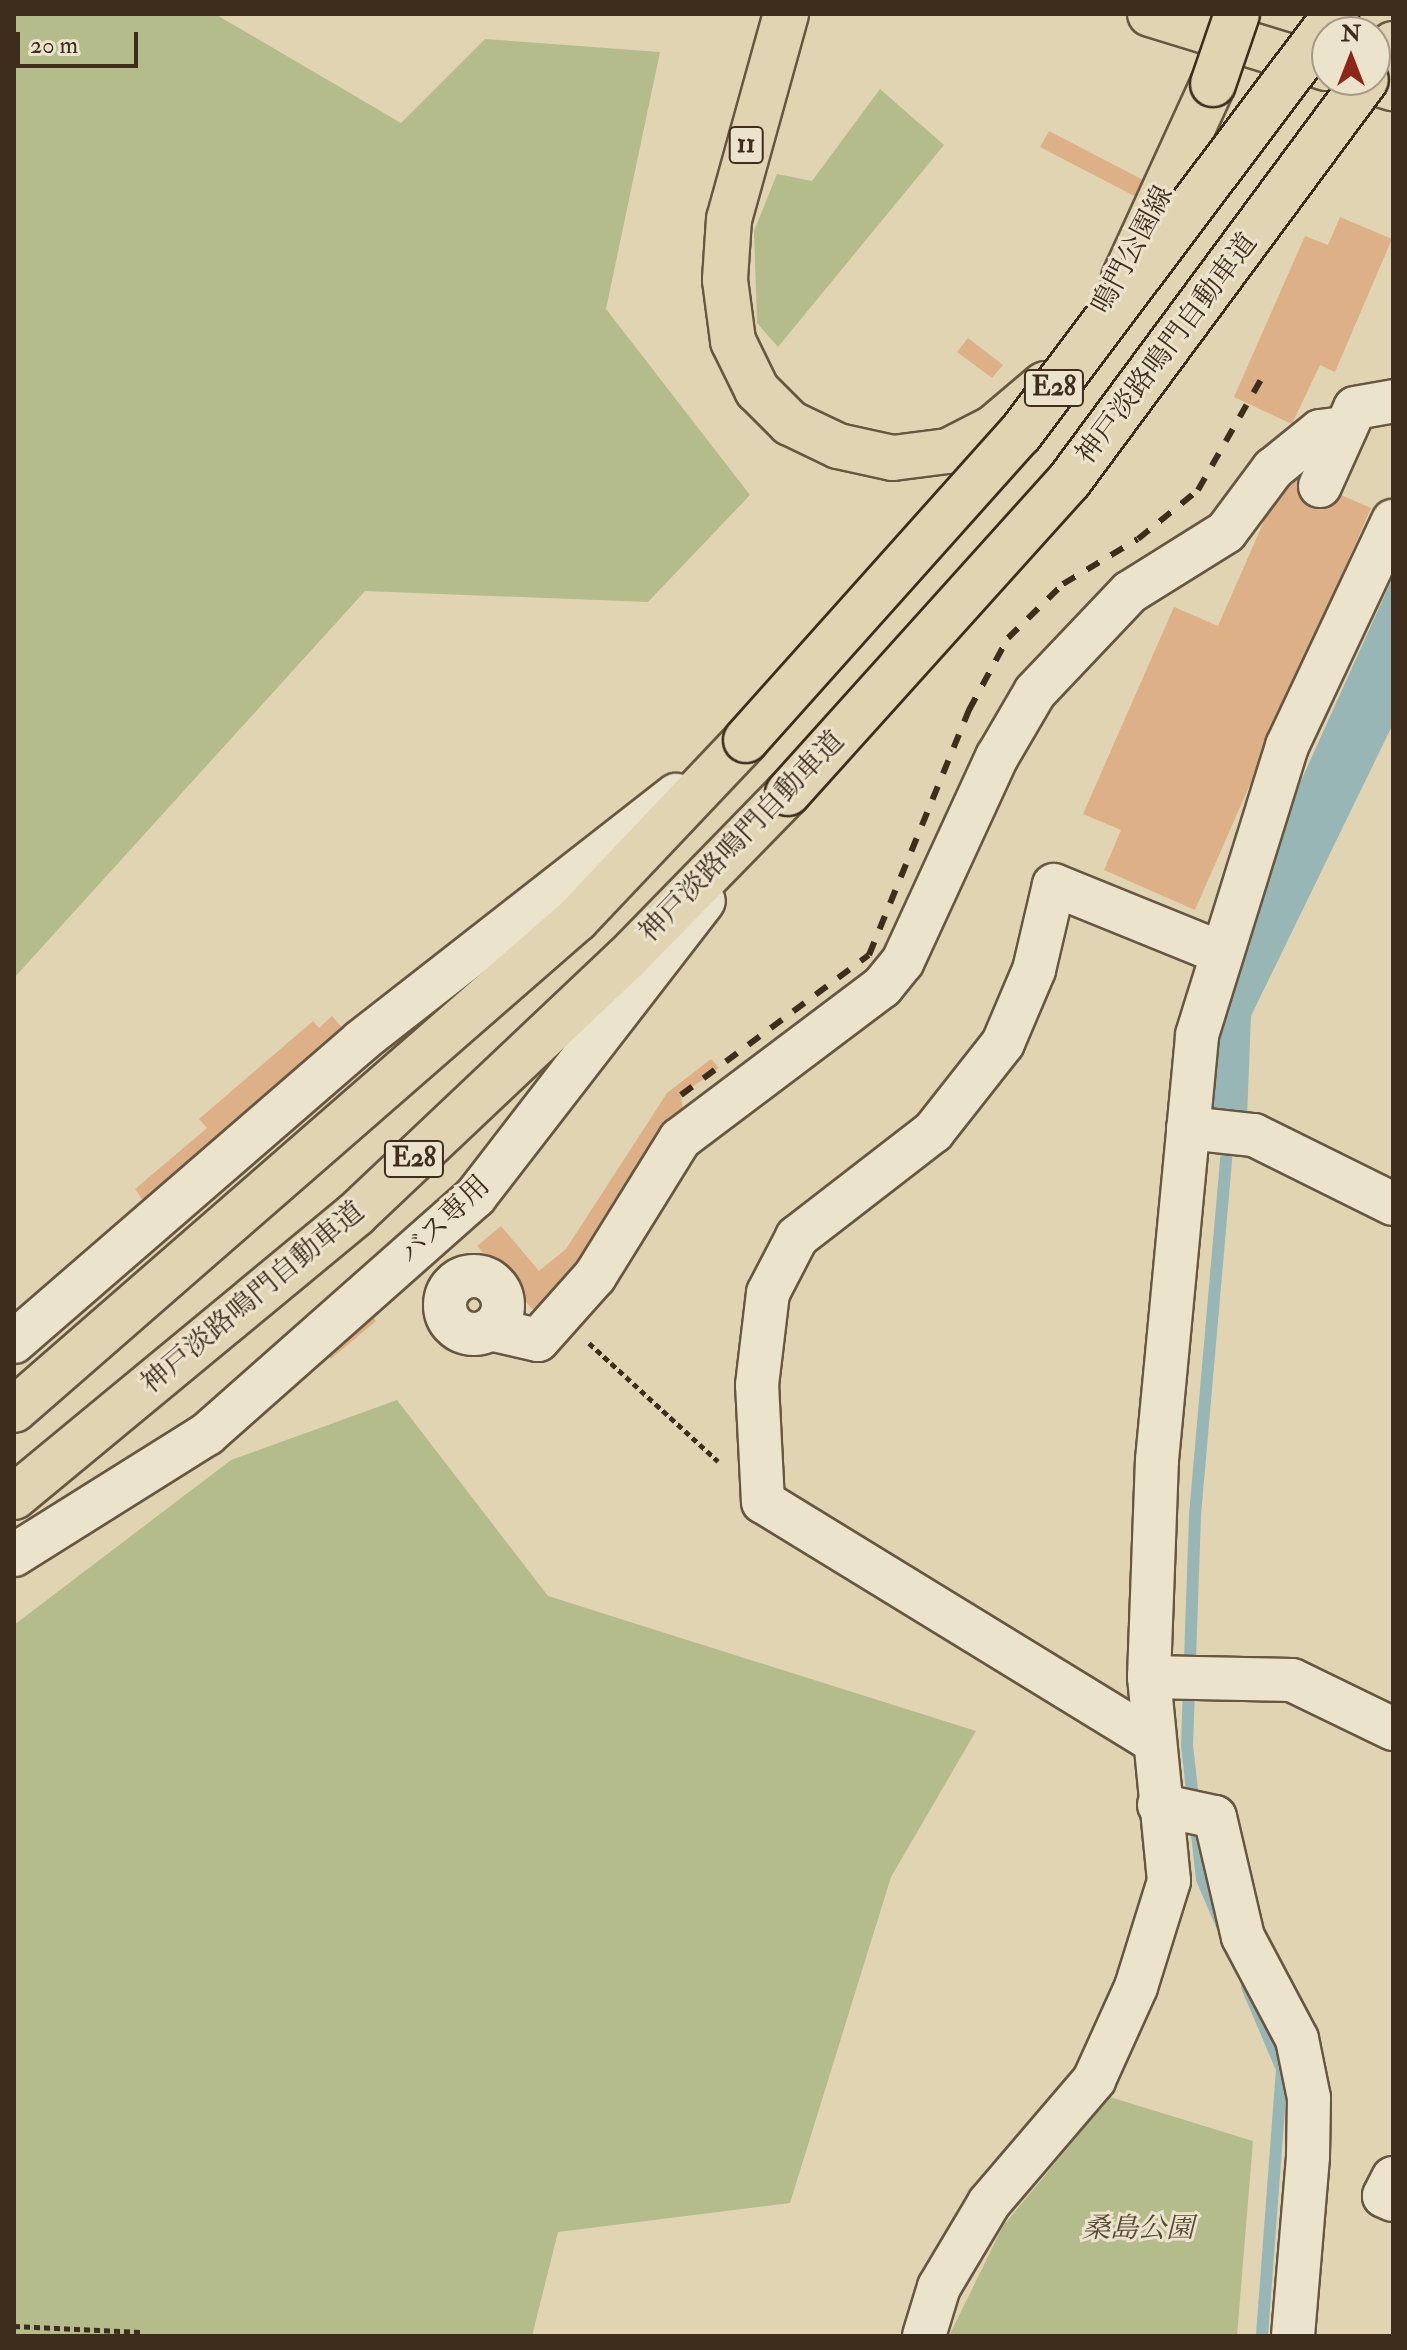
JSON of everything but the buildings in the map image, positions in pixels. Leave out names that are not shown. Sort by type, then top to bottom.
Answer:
[{"type":"main road","name":"鳴門公園線","points":[[786,14],[729,219],[725,280],[733,341],[757,390],[790,423],[838,446],[893,458],[948,451],[1031,401],[1110,306],[1213,84],[1237,14]]},
{"type":"main road","points":[[1150,14],[1311,63]]},
{"type":"main road","name":"E28","points":[[14,1410],[577,919],[746,740],[1020,434],[1336,14]]},
{"type":"main road","name":"神戸淡路鳴門自動車道","points":[[14,1497],[356,1214],[626,959],[788,793],[1069,481],[1354,96]]},
{"type":"street","points":[[1320,486],[1346,428],[1367,400],[1393,401]]},
{"type":"street","points":[[490,1329],[525,1342],[562,1318],[680,1139],[852,1012],[903,961],[1012,726],[1072,650],[1130,592],[1226,532],[1273,469],[1320,431],[1346,428]]},
{"type":"street","points":[[924,2336],[939,2287],[989,2203],[1094,2080],[1136,1987],[1169,1881],[1152,1740],[1149,1677],[1157,1460],[1197,1035],[1219,952],[1287,746],[1393,521]]},
{"type":"street","points":[[14,1342],[361,1041],[746,740]]},
{"type":"street","name":"バス専用","points":[[14,1555],[207,1434],[475,1197],[788,793]]},
{"type":"street","points":[[1152,1740],[763,1502],[757,1399],[768,1293],[797,1237],[933,1132],[1003,1043],[1034,970],[1054,885],[1219,952]]},
{"type":"street","points":[[1188,1128],[1254,1135],[1393,1204]]},
{"type":"street","points":[[1149,1677],[1292,1680],[1393,1729]]},
{"type":"street","points":[[1159,1805],[1215,1817],[1243,1937],[1297,2039],[1309,2098],[1308,2157],[1293,2336]]},
{"type":"street","points":[[1393,2178],[1384,2196],[1393,2200]]},
{"type":"path","points":[[562,1318],[763,1502]]},
{"type":"path","points":[[14,2326],[141,2332]]},
{"type":"green space","points":[[14,14],[215,14],[401,123],[485,39],[660,52],[606,309],[750,495],[648,602],[365,591],[14,978]]},
{"type":"green space","points":[[880,89],[944,145],[778,347],[757,323],[754,231],[777,174],[812,181]]},
{"type":"green space","points":[[397,1400],[548,1596],[976,1731],[891,1877],[790,2203],[558,2232],[532,2336],[14,2336],[14,1625],[231,1460]]},
{"type":"green space","name":"桑島公園","points":[[1110,2097],[1253,2141],[1237,2336],[949,2336],[1003,2226]]},
{"type":"water","points":[[1393,577],[1393,724],[1251,1016],[1247,1118],[1208,1112],[1217,1024],[1281,825]]},
{"type":"waterway","points":[[1222,1926],[1202,1879],[1187,1745],[1195,1515],[1228,1138]]},
{"type":"waterway","points":[[1247,1987],[1282,2069],[1262,2336]]},
{"type":"railway","points":[[681,1095],[869,955],[969,710],[1008,638],[1063,584],[1138,539],[1198,490],[1266,371]]}]
